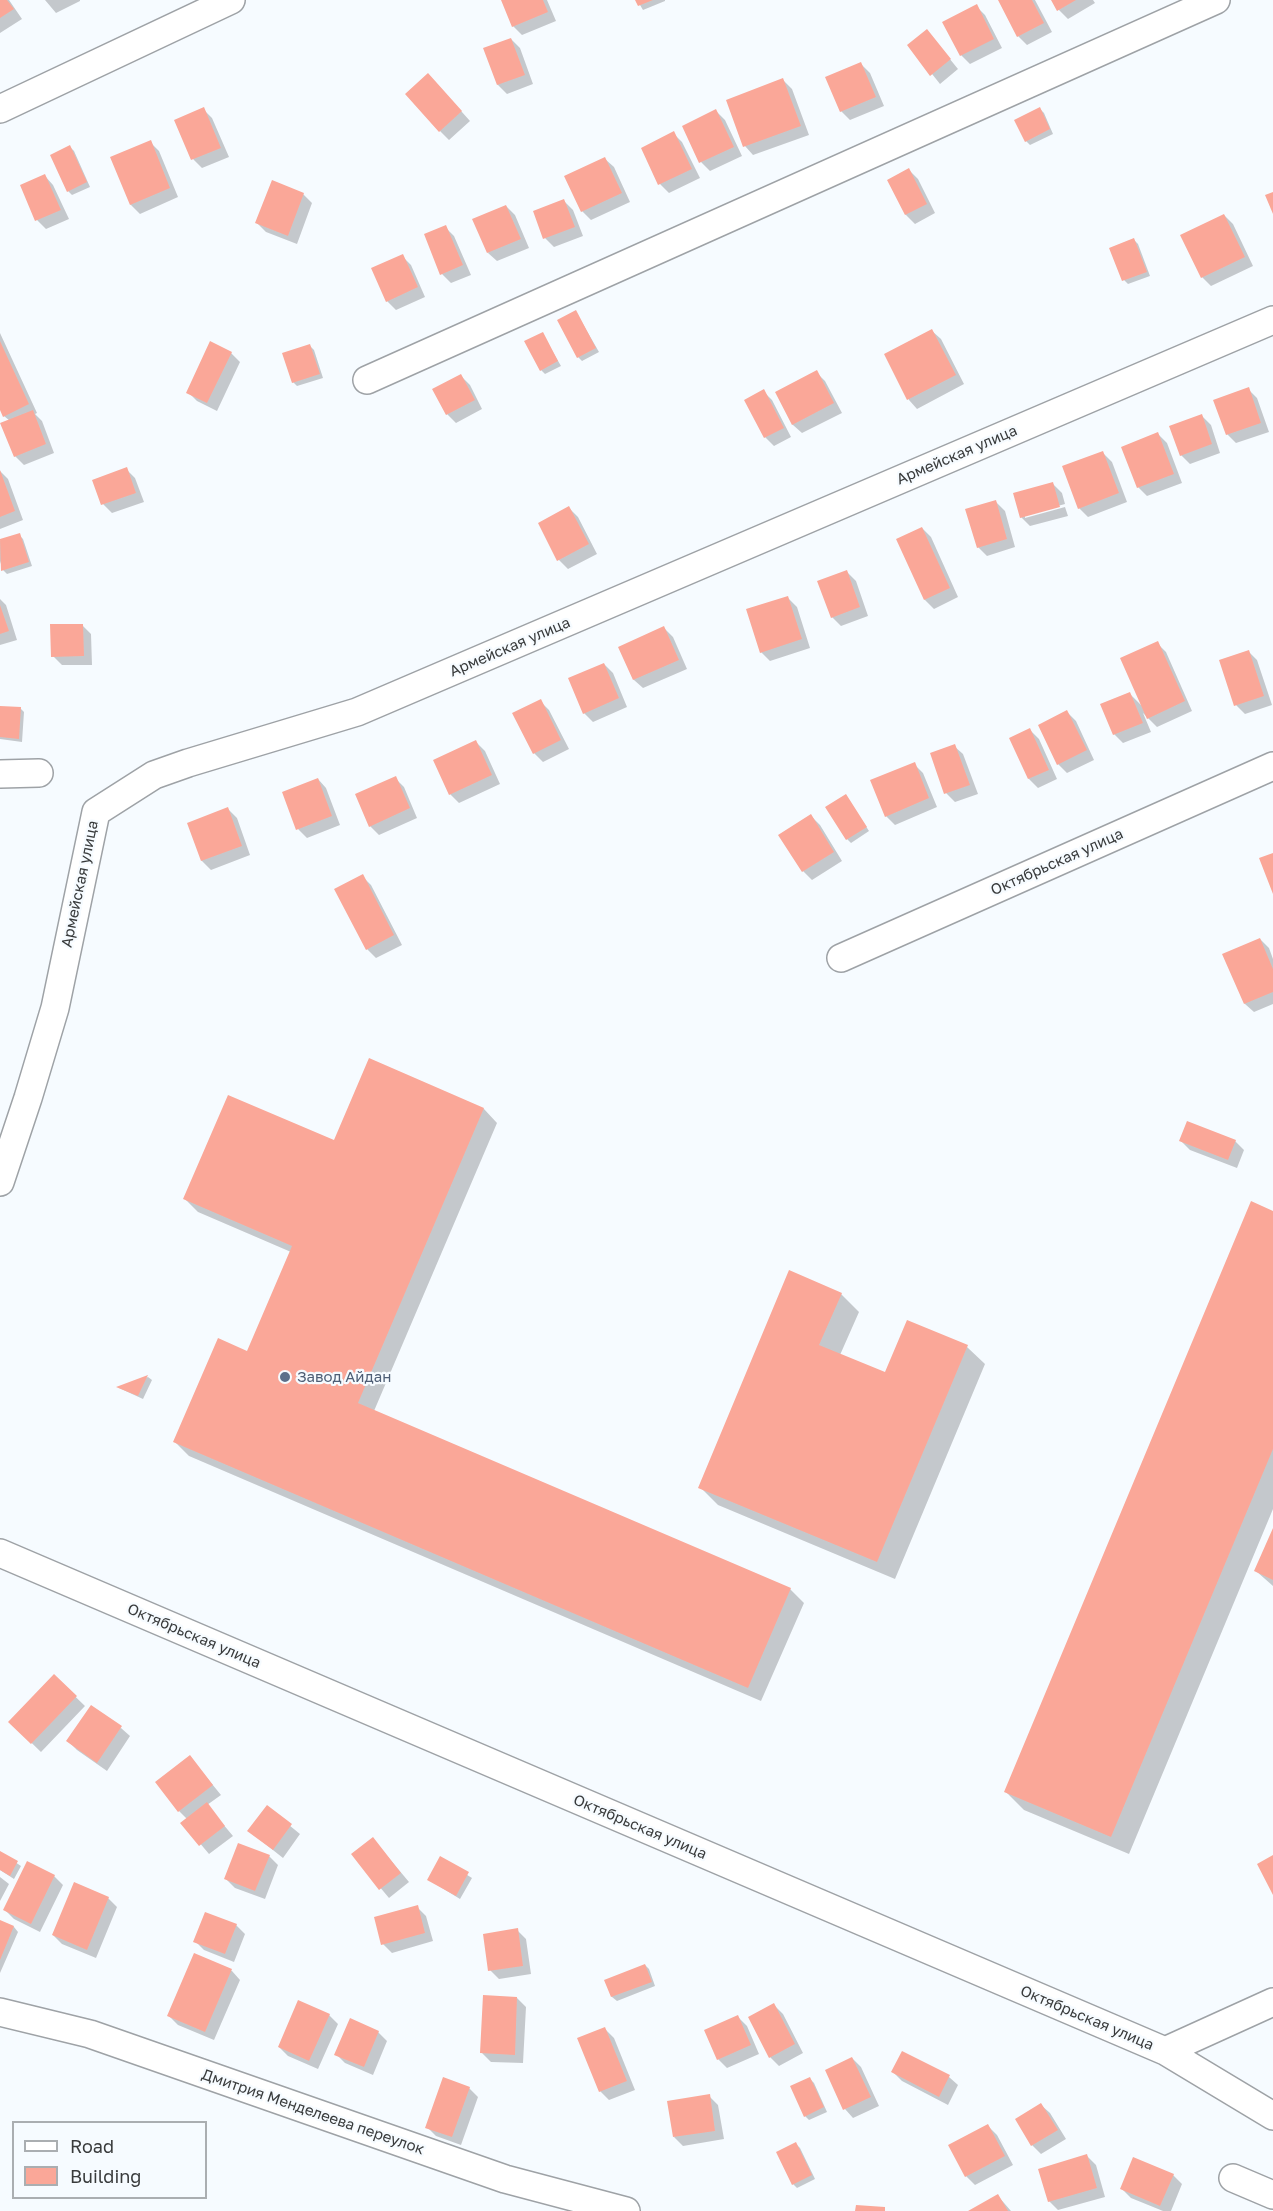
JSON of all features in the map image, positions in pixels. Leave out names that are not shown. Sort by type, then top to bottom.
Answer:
[{"type":"street","points":[[0,109],[231,0]]},
{"type":"street","points":[[367,380],[1216,0]]},
{"type":"street","name":"Армейская улица","points":[[0,1182],[55,1008],[96,812],[154,775],[357,712],[1273,320]]},
{"type":"street","name":"Октябрьская улица","points":[[841,958],[1273,766]]},
{"type":"street","points":[[0,774],[39,773]]},
{"type":"street","name":"Октябрьская улица","points":[[0,1553],[1165,2051],[1273,2116]]},
{"type":"street","points":[[1165,2051],[1273,2002]]},
{"type":"street","name":"Дмитрия Менделеева переулок","points":[[0,2012],[90,2034],[505,2179],[626,2211]]},
{"type":"street","points":[[1233,2178],[1273,2195]]},
{"type":"building","points":[[0,0],[7,0],[14,9],[0,18]]},
{"type":"building","points":[[501,0],[543,0],[548,12],[512,27]]},
{"type":"building","points":[[635,0],[653,0],[638,6]]},
{"type":"building","points":[[998,0],[1032,0],[1044,23],[1017,37]]},
{"type":"building","points":[[1051,0],[1076,0],[1057,11]]},
{"type":"building","points":[[977,4],[994,39],[960,56],[942,22]]},
{"type":"building","points":[[927,29],[951,59],[930,76],[907,45]]},
{"type":"building","points":[[511,38],[525,75],[497,85],[483,48]]},
{"type":"building","points":[[861,62],[876,97],[840,112],[825,77]]},
{"type":"building","points":[[428,73],[462,111],[439,132],[405,94]]},
{"type":"building","points":[[783,78],[801,126],[743,147],[726,100]]},
{"type":"building","points":[[204,107],[221,148],[191,160],[174,120]]},
{"type":"building","points":[[1040,107],[1050,129],[1025,142],[1014,120]]},
{"type":"building","points":[[716,109],[734,147],[699,163],[682,126]]},
{"type":"building","points":[[674,131],[692,169],[658,185],[641,148]]},
{"type":"building","points":[[151,140],[170,188],[130,205],[110,157]]},
{"type":"building","points":[[70,145],[87,182],[67,192],[50,155]]},
{"type":"building","points":[[605,157],[622,193],[581,212],[564,176]]},
{"type":"building","points":[[909,168],[927,204],[905,215],[887,180]]},
{"type":"building","points":[[45,174],[61,210],[35,221],[20,185]]},
{"type":"building","points":[[272,180],[304,193],[288,236],[255,223]]},
{"type":"building","points":[[1273,192],[1273,214],[1265,195]]},
{"type":"building","points":[[564,199],[575,227],[543,239],[533,211]]},
{"type":"building","points":[[506,205],[521,239],[487,253],[472,219]]},
{"type":"building","points":[[1224,214],[1245,257],[1201,278],[1180,235]]},
{"type":"building","points":[[446,225],[463,265],[440,275],[424,234]]},
{"type":"building","points":[[1134,238],[1147,272],[1122,281],[1109,248]]},
{"type":"building","points":[[403,254],[418,287],[386,302],[371,268]]},
{"type":"building","points":[[576,310],[596,348],[577,358],[557,320]]},
{"type":"building","points":[[932,329],[956,375],[907,400],[884,354]]},
{"type":"building","points":[[543,332],[558,361],[540,371],[524,341]]},
{"type":"building","points":[[0,341],[29,404],[3,417],[0,410]]},
{"type":"building","points":[[210,341],[232,352],[207,403],[186,393]]},
{"type":"building","points":[[310,344],[320,374],[292,383],[282,353]]},
{"type":"building","points":[[817,370],[834,403],[792,425],[775,392]]},
{"type":"building","points":[[461,374],[475,400],[446,415],[432,389]]},
{"type":"building","points":[[1249,387],[1261,423],[1226,435],[1213,400]]},
{"type":"building","points":[[764,389],[784,428],[764,438],[744,400]]},
{"type":"building","points":[[33,410],[46,444],[14,457],[0,423]]},
{"type":"building","points":[[1202,414],[1212,444],[1180,456],[1169,426]]},
{"type":"building","points":[[1158,432],[1174,474],[1137,488],[1121,447]]},
{"type":"building","points":[[1103,451],[1119,493],[1078,509],[1062,466]]},
{"type":"building","points":[[127,467],[136,493],[101,505],[92,480]]},
{"type":"building","points":[[0,470],[15,511],[0,517]]},
{"type":"building","points":[[1053,482],[1060,507],[1020,518],[1013,493]]},
{"type":"building","points":[[996,500],[1007,539],[977,548],[965,509]]},
{"type":"building","points":[[569,506],[589,544],[557,561],[538,523]]},
{"type":"building","points":[[922,527],[950,588],[924,600],[896,539]]},
{"type":"building","points":[[20,533],[29,562],[1,571],[0,539]]},
{"type":"building","points":[[847,570],[860,607],[831,618],[817,581]]},
{"type":"building","points":[[788,596],[802,639],[760,653],[746,609]]},
{"type":"building","points":[[0,605],[9,631],[0,634]]},
{"type":"building","points":[[50,624],[83,624],[84,656],[51,657]]},
{"type":"building","points":[[664,626],[679,660],[633,680],[618,647]]},
{"type":"building","points":[[1158,641],[1185,701],[1147,719],[1120,658]]},
{"type":"building","points":[[1249,650],[1264,696],[1234,706],[1219,660]]},
{"type":"building","points":[[604,663],[619,698],[583,714],[568,678]]},
{"type":"building","points":[[1130,692],[1143,723],[1113,735],[1100,704]]},
{"type":"building","points":[[541,699],[561,740],[533,754],[512,713]]},
{"type":"building","points":[[0,706],[21,707],[19,739],[0,737]]},
{"type":"building","points":[[1067,710],[1087,750],[1057,765],[1038,725]]},
{"type":"building","points":[[1030,728],[1049,770],[1028,779],[1009,738]]},
{"type":"building","points":[[476,740],[492,775],[449,795],[433,760]]},
{"type":"building","points":[[955,744],[970,785],[944,794],[930,753]]},
{"type":"building","points":[[915,762],[929,798],[885,817],[870,780]]},
{"type":"building","points":[[396,776],[410,808],[369,827],[355,794]]},
{"type":"building","points":[[318,778],[332,816],[296,830],[282,792]]},
{"type":"building","points":[[846,794],[867,827],[846,840],[825,807]]},
{"type":"building","points":[[228,807],[242,846],[201,861],[187,823]]},
{"type":"building","points":[[811,814],[834,852],[802,872],[778,835]]},
{"type":"building","points":[[1273,853],[1273,894],[1259,858]]},
{"type":"building","points":[[363,874],[394,935],[366,950],[334,889]]},
{"type":"building","points":[[1260,938],[1273,969],[1273,992],[1244,1004],[1222,954]]},
{"type":"building","name":"Завод Айдан","points":[[369,1058],[484,1108],[358,1403],[791,1588],[748,1688],[173,1442],[218,1338],[247,1351],[292,1246],[183,1199],[228,1095],[334,1140]]},
{"type":"building","points":[[1187,1121],[1236,1140],[1228,1160],[1179,1141]]},
{"type":"building","points":[[1251,1201],[1273,1211],[1273,1449],[1111,1837],[1004,1792]]},
{"type":"building","points":[[789,1270],[842,1293],[819,1345],[885,1372],[907,1320],[968,1345],[877,1562],[698,1488]]},
{"type":"building","points":[[148,1375],[138,1396],[116,1387]]},
{"type":"building","points":[[1273,1528],[1273,1580],[1254,1571]]},
{"type":"building","points":[[54,1674],[77,1696],[31,1744],[8,1722]]},
{"type":"building","points":[[91,1705],[122,1726],[97,1763],[66,1741]]},
{"type":"building","points":[[190,1755],[213,1785],[178,1812],[155,1782]]},
{"type":"building","points":[[207,1802],[225,1826],[199,1846],[180,1823]]},
{"type":"building","points":[[267,1805],[292,1824],[273,1850],[247,1831]]},
{"type":"building","points":[[373,1837],[401,1873],[379,1890],[351,1854]]},
{"type":"building","points":[[238,1843],[270,1855],[255,1891],[224,1879]]},
{"type":"building","points":[[0,1851],[18,1861],[10,1876],[0,1870]]},
{"type":"building","points":[[1273,1855],[1273,1895],[1257,1864]]},
{"type":"building","points":[[440,1856],[469,1872],[456,1896],[427,1880]]},
{"type":"building","points":[[27,1861],[55,1875],[31,1924],[3,1910]]},
{"type":"building","points":[[74,1882],[109,1897],[87,1950],[52,1935]]},
{"type":"building","points":[[418,1905],[425,1933],[381,1945],[374,1917]]},
{"type":"building","points":[[205,1912],[237,1924],[225,1954],[193,1942]]},
{"type":"building","points":[[0,1920],[14,1926],[0,1960]]},
{"type":"building","points":[[518,1928],[523,1966],[488,1971],[483,1934]]},
{"type":"building","points":[[194,1953],[232,1969],[205,2032],[167,2016]]},
{"type":"building","points":[[645,1964],[652,1982],[611,1997],[604,1980]]},
{"type":"building","points":[[483,1995],[517,1997],[515,2055],[480,2053]]},
{"type":"building","points":[[298,2000],[330,2014],[309,2061],[278,2047]]},
{"type":"building","points":[[774,2003],[795,2044],[769,2058],[748,2017]]},
{"type":"building","points":[[738,2015],[751,2045],[717,2060],[704,2030]]},
{"type":"building","points":[[350,2018],[379,2031],[364,2067],[334,2055]]},
{"type":"building","points":[[605,2027],[627,2081],[599,2092],[577,2038]]},
{"type":"building","points":[[902,2051],[950,2075],[939,2097],[891,2072]]},
{"type":"building","points":[[852,2057],[871,2097],[843,2110],[825,2070]]},
{"type":"building","points":[[443,2077],[470,2087],[452,2137],[425,2128]]},
{"type":"building","points":[[810,2077],[824,2107],[804,2117],[790,2086]]},
{"type":"building","points":[[710,2094],[715,2131],[673,2137],[667,2101]]},
{"type":"building","points":[[1041,2103],[1058,2130],[1031,2146],[1015,2119]]},
{"type":"building","points":[[988,2124],[1005,2156],[965,2177],[948,2145]]},
{"type":"building","points":[[796,2142],[812,2175],[792,2185],[776,2152]]},
{"type":"building","points":[[1087,2154],[1097,2188],[1048,2202],[1038,2169]]},
{"type":"building","points":[[1133,2157],[1174,2174],[1160,2206],[1120,2189]]},
{"type":"building","points":[[998,2194],[1008,2211],[968,2211]]},
{"type":"building","points":[[856,2205],[885,2207],[885,2211],[855,2211]]},
{"type":"place","name":"Завод Айдан","points":[[285,1377]]}]
